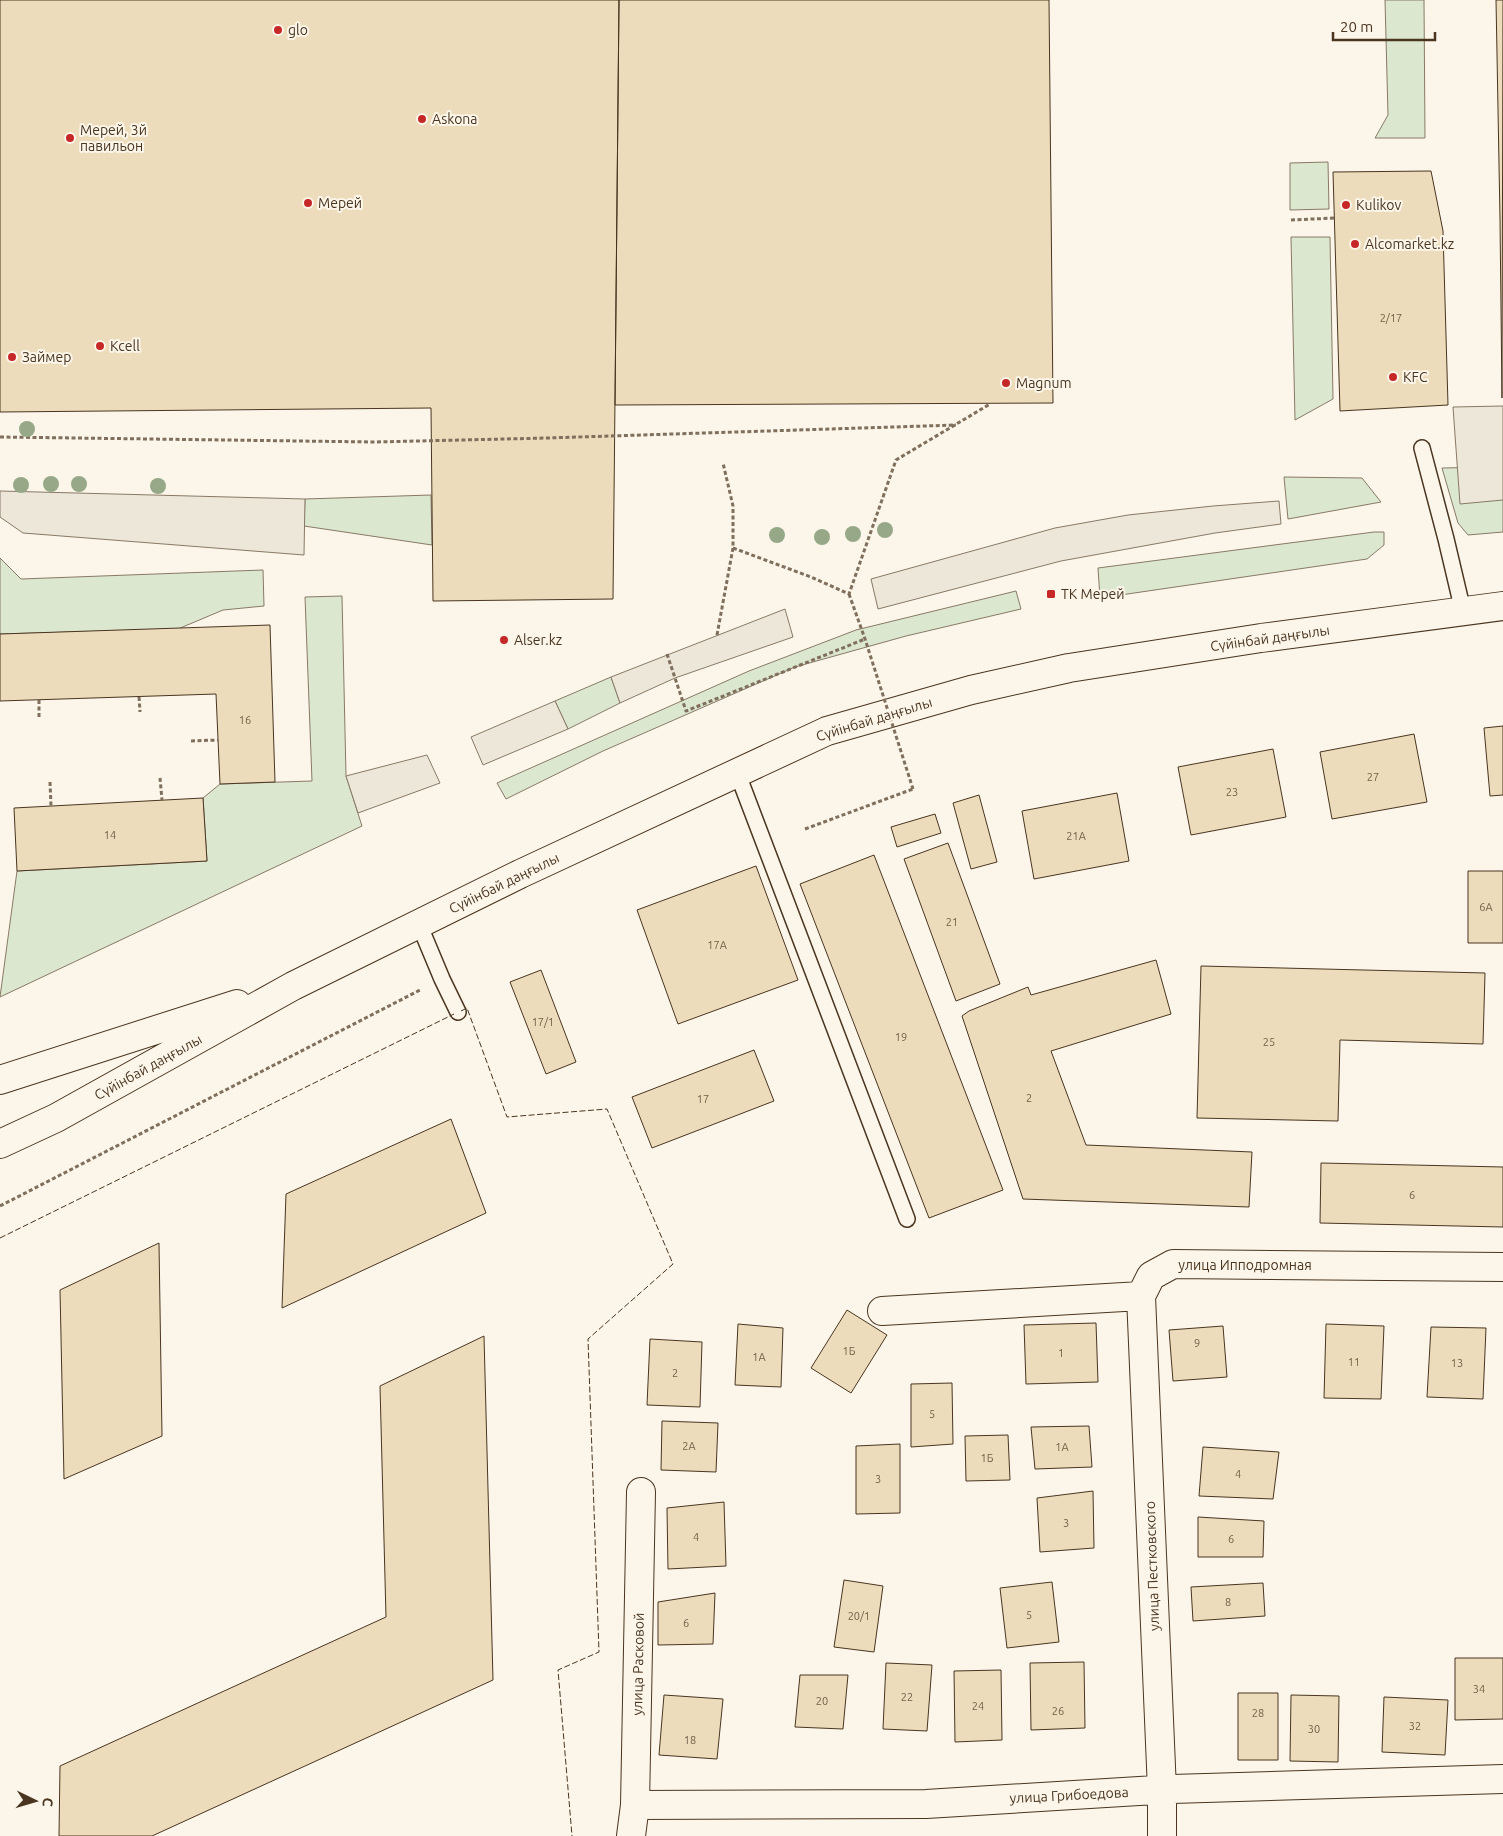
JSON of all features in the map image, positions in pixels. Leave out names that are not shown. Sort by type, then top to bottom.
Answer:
[{"type":"street","name":"Сүйінбай даңғылы","points":[[0,1144],[56,1118],[293,986],[520,874],[827,731],[971,690],[1069,668],[1262,638],[1503,606]]},
{"type":"street","name":"Сүйінбай даңғылы","points":[[0,1080],[293,986]]},
{"type":"street","name":"улица Ипподромная","points":[[1141,1296],[1151,1276],[1173,1264],[1503,1267]]},
{"type":"street","points":[[882,1311],[1141,1296]]},
{"type":"street","name":"улица Пестковского","points":[[1141,1296],[1162,1790],[1162,1836]]},
{"type":"street","name":"улица Расковой","points":[[631,1836],[635,1805],[641,1492]]},
{"type":"street","name":"улица Грибоедова","points":[[635,1805],[926,1804],[1162,1790],[1503,1779]]},
{"type":"lane","points":[[1422,448],[1463,611]]},
{"type":"lane","points":[[737,772],[907,1219]]},
{"type":"lane","points":[[419,924],[458,1012]]},
{"type":"path","points":[[1291,220],[1335,218]]},
{"type":"path","points":[[805,829],[913,789],[865,639],[848,594],[896,460],[990,404]]},
{"type":"path","points":[[0,437],[375,442],[956,425]]},
{"type":"path","points":[[717,635],[734,548],[733,506],[723,463]]},
{"type":"path","points":[[734,548],[811,577],[848,594]]},
{"type":"path","points":[[667,654],[686,711],[865,639]]},
{"type":"path","points":[[140,697],[140,712]]},
{"type":"path","points":[[39,700],[39,717]]},
{"type":"path","points":[[191,741],[218,740]]},
{"type":"path","points":[[160,778],[162,800]]},
{"type":"path","points":[[50,782],[51,806]]},
{"type":"path","points":[[0,1206],[442,979]]},
{"type":"green space","points":[[1385,0],[1424,0],[1425,138],[1375,138],[1388,115]]},
{"type":"green space","points":[[1328,162],[1329,209],[1290,210],[1290,163]]},
{"type":"green space","points":[[1291,237],[1330,237],[1333,399],[1295,420]]},
{"type":"green space","points":[[1496,467],[1503,474],[1503,532],[1468,535],[1458,523],[1442,468]]},
{"type":"green space","points":[[1284,477],[1362,478],[1381,502],[1288,519]]},
{"type":"green space","points":[[431,495],[432,545],[304,526],[305,499]]},
{"type":"green space","points":[[1384,532],[1384,545],[1367,559],[1100,598],[1098,568]]},
{"type":"green space","points":[[0,558],[21,579],[263,570],[264,606],[223,610],[178,629],[0,634]]},
{"type":"green space","points":[[1016,591],[1021,609],[906,636],[795,667],[603,751],[506,799],[497,783],[749,671],[856,630]]},
{"type":"green space","points":[[342,596],[346,776],[362,826],[0,997],[17,871],[207,861],[203,798],[220,784],[312,781],[305,597]]},
{"type":"green space","points":[[611,677],[620,703],[568,729],[555,701]]},
{"type":"shaded area","points":[[1503,406],[1503,500],[1460,504],[1453,407]]},
{"type":"shaded area","points":[[0,491],[305,499],[304,555],[23,533],[0,517]]},
{"type":"shaded area","points":[[1279,501],[1281,524],[1215,533],[1061,561],[878,609],[871,579],[1055,528],[1128,515]]},
{"type":"shaded area","points":[[785,609],[793,637],[675,678],[620,703],[611,677]]},
{"type":"shaded area","points":[[555,701],[568,729],[483,765],[471,737]]},
{"type":"shaded area","points":[[427,755],[440,783],[358,813],[346,776]]},
{"type":"building","name":"Мерей","points":[[0,0],[619,0],[613,599],[433,601],[431,408],[0,412]]},
{"type":"building","points":[[619,0],[1049,0],[1053,403],[615,405]]},
{"type":"building","points":[[1496,0],[1503,0],[1502,398],[1500,219]]},
{"type":"building","points":[[1431,171],[1443,231],[1448,405],[1340,411],[1333,172]]},
{"type":"building","points":[[270,625],[275,782],[220,784],[216,694],[0,701],[0,634]]},
{"type":"building","points":[[1503,726],[1503,795],[1490,796],[1484,728]]},
{"type":"building","points":[[1414,734],[1427,802],[1332,819],[1320,752]]},
{"type":"building","points":[[1273,749],[1286,817],[1191,835],[1178,767]]},
{"type":"building","points":[[1117,793],[1129,861],[1034,879],[1022,811]]},
{"type":"building","points":[[979,795],[997,862],[971,869],[953,803]]},
{"type":"building","points":[[203,798],[207,861],[17,871],[14,808]]},
{"type":"building","points":[[935,814],[941,833],[897,847],[891,827]]},
{"type":"building","points":[[948,843],[1000,984],[956,1001],[904,859]]},
{"type":"building","points":[[874,855],[1003,1190],[929,1218],[800,884]]},
{"type":"building","points":[[756,866],[798,980],[678,1024],[637,910]]},
{"type":"building","points":[[1468,871],[1503,871],[1503,943],[1468,943]]},
{"type":"building","points":[[1156,960],[1171,1014],[1051,1051],[1086,1145],[1252,1152],[1249,1207],[1023,1199],[962,1016],[969,1011],[1028,987],[1031,995]]},
{"type":"building","points":[[1201,966],[1485,973],[1483,1044],[1340,1040],[1338,1121],[1197,1118]]},
{"type":"building","points":[[541,970],[576,1062],[546,1074],[510,982]]},
{"type":"building","points":[[754,1050],[774,1101],[652,1148],[632,1097]]},
{"type":"building","points":[[451,1119],[486,1213],[282,1308],[286,1194]]},
{"type":"building","points":[[1321,1163],[1503,1167],[1503,1227],[1320,1223]]},
{"type":"building","points":[[159,1243],[162,1436],[64,1479],[60,1290]]},
{"type":"building","points":[[847,1310],[887,1335],[851,1393],[811,1368]]},
{"type":"building","points":[[1096,1323],[1098,1382],[1026,1384],[1024,1325]]},
{"type":"building","points":[[738,1324],[783,1328],[781,1387],[735,1385]]},
{"type":"building","points":[[1326,1324],[1384,1326],[1381,1399],[1324,1398]]},
{"type":"building","points":[[1223,1326],[1227,1377],[1173,1381],[1169,1330]]},
{"type":"building","points":[[1431,1327],[1486,1328],[1483,1399],[1427,1397]]},
{"type":"building","points":[[484,1336],[493,1680],[152,1836],[59,1836],[60,1766],[386,1617],[380,1386]]},
{"type":"building","points":[[650,1339],[702,1342],[700,1407],[647,1405]]},
{"type":"building","points":[[952,1383],[953,1444],[911,1447],[911,1384]]},
{"type":"building","points":[[662,1421],[718,1423],[716,1472],[661,1470]]},
{"type":"building","points":[[1089,1426],[1092,1467],[1035,1469],[1031,1427]]},
{"type":"building","points":[[1008,1435],[1010,1480],[966,1481],[965,1436]]},
{"type":"building","points":[[900,1444],[900,1513],[856,1514],[856,1446]]},
{"type":"building","points":[[1203,1447],[1279,1452],[1273,1499],[1199,1496]]},
{"type":"building","points":[[1093,1491],[1094,1548],[1040,1552],[1037,1498]]},
{"type":"building","points":[[724,1502],[726,1566],[668,1569],[667,1508]]},
{"type":"building","points":[[1198,1517],[1264,1521],[1263,1557],[1198,1557]]},
{"type":"building","points":[[844,1580],[883,1586],[874,1652],[834,1647]]},
{"type":"building","points":[[1052,1582],[1059,1642],[1007,1648],[1000,1588]]},
{"type":"building","points":[[1263,1583],[1265,1616],[1193,1621],[1191,1587]]},
{"type":"building","points":[[715,1593],[713,1644],[658,1645],[658,1602]]},
{"type":"building","points":[[1455,1658],[1503,1658],[1503,1719],[1455,1720]]},
{"type":"building","points":[[1084,1662],[1085,1728],[1031,1730],[1030,1663]]},
{"type":"building","points":[[886,1663],[932,1665],[927,1731],[883,1729]]},
{"type":"building","points":[[1001,1670],[1002,1740],[955,1742],[954,1671]]},
{"type":"building","points":[[800,1675],[848,1675],[843,1729],[795,1727]]},
{"type":"building","points":[[1238,1693],[1278,1693],[1278,1760],[1238,1760]]},
{"type":"building","points":[[664,1695],[723,1699],[717,1759],[659,1755]]},
{"type":"building","points":[[1291,1695],[1339,1696],[1338,1762],[1290,1761]]},
{"type":"building","points":[[1384,1697],[1448,1700],[1445,1755],[1382,1752]]},
{"type":"fence","points":[[461,1011],[467,1008],[507,1117],[607,1109],[673,1264],[588,1339],[599,1652],[558,1670],[572,1836]]},
{"type":"fence","points":[[0,1238],[454,1014]]},
{"type":"place","name":"glo","points":[[278,30]]},
{"type":"place","name":"Askona","points":[[422,119]]},
{"type":"place","name":"Мерей, 3й павильон","points":[[70,138]]},
{"type":"place","name":"Мерей","points":[[308,203]]},
{"type":"place","name":"Kulikov","points":[[1346,205]]},
{"type":"place","name":"Alcomarket.kz","points":[[1355,244]]},
{"type":"place","name":"Kcell","points":[[100,346]]},
{"type":"place","name":"Займер","points":[[12,357]]},
{"type":"place","name":"KFC","points":[[1393,377]]},
{"type":"place","name":"Magnum","points":[[1006,383]]},
{"type":"place","name":"ТК Мерей","points":[[1051,594]]},
{"type":"place","name":"Alser.kz","points":[[504,640]]}]
